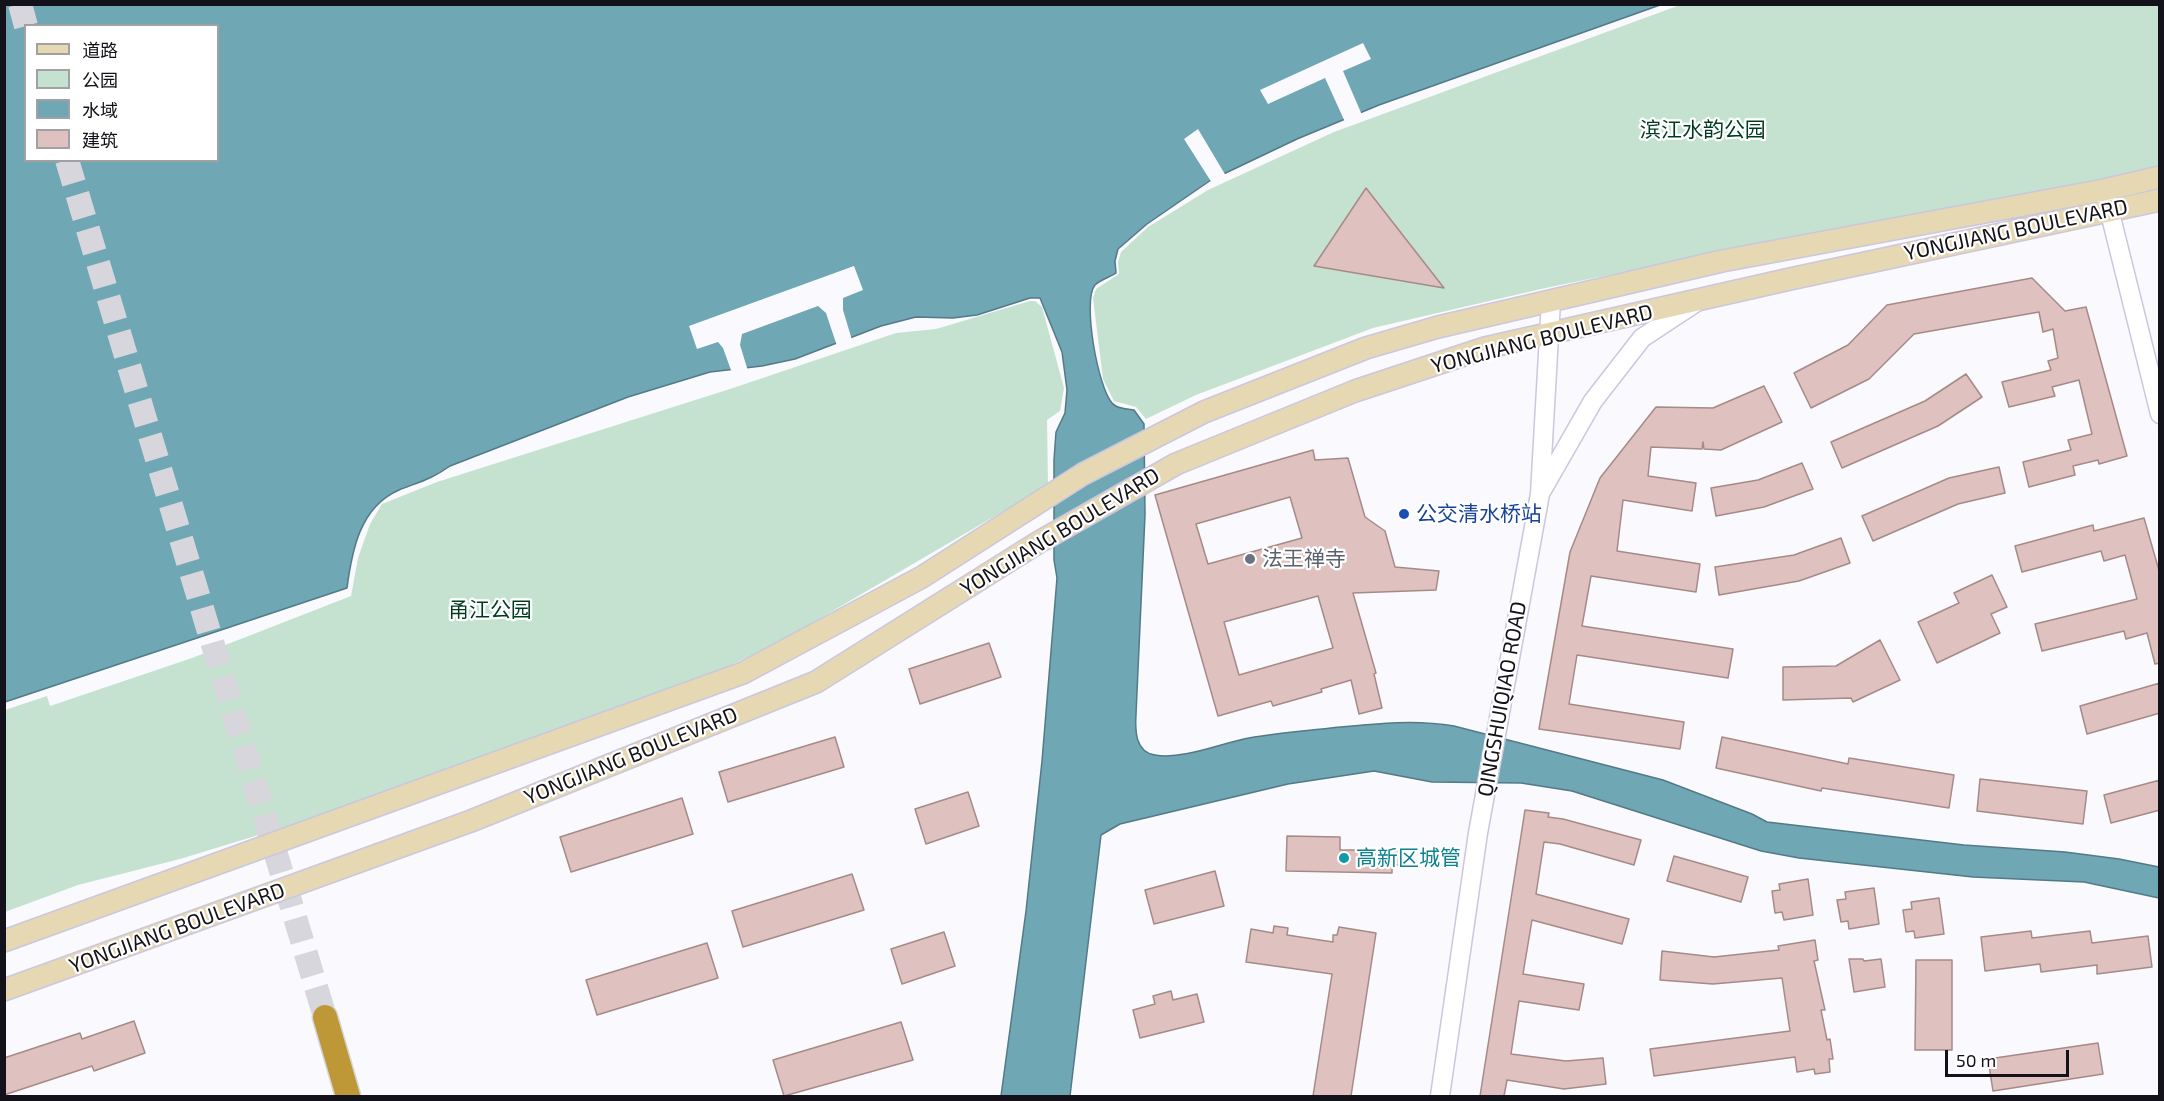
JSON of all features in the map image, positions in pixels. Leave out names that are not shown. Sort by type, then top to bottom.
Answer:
[{"type":"highway","points":[[325,1017],[348,1096]]},
{"type":"main road","name":"YONGJIANG BOULEVARD","points":[[4,990],[471,821],[816,682],[1039,542],[1176,464],[1355,391],[1485,348],[1700,300],[2106,200],[2160,177]]},
{"type":"main road","name":"YONGJIANG BOULEVARD","points":[[4,941],[743,673],[922,577],[1083,474],[1204,412],[1366,348],[1438,327],[1722,261],[2106,200],[2160,200]]},
{"type":"street","points":[[2106,200],[2160,414]]},
{"type":"street","points":[[1540,494],[1593,402],[1642,338],[1700,300]]},
{"type":"street","name":"QINGSHUIQIAO ROAD","points":[[1440,1096],[1478,833],[1540,494],[1551,301]]},
{"type":"green space","name":"滨江水韵公园","points":[[1680,5],[2159,5],[2159,167],[1810,239],[1657,265],[1373,328],[1196,395],[1146,419],[1136,407],[1114,401],[1103,379],[1093,298],[1096,289],[1119,274],[1118,262],[1121,252],[1148,227],[1208,190],[1334,132]]},
{"type":"green space","name":"甬江公园","points":[[1035,301],[1042,307],[1064,388],[1060,411],[1047,420],[1048,485],[778,643],[714,673],[354,806],[180,859],[78,885],[5,912],[5,710],[47,696],[50,706],[192,658],[351,596],[358,558],[370,524],[382,504],[437,482],[733,388],[896,333],[936,329]]},
{"type":"water","points":[[4,5],[1660,5],[1379,105],[1297,139],[1211,180],[1147,224],[1118,249],[1115,261],[1116,273],[1095,285],[1091,294],[1090,308],[1093,344],[1107,394],[1112,403],[1117,406],[1134,410],[1144,424],[1145,515],[1136,720],[1136,733],[1140,745],[1148,753],[1166,756],[1190,753],[1249,738],[1300,731],[1392,723],[1454,726],[1663,780],[1752,814],[1767,822],[1964,845],[2065,852],[2159,867],[2159,898],[2084,882],[1973,877],[1799,858],[1761,851],[1572,791],[1521,783],[1432,782],[1374,771],[1288,784],[1120,824],[1101,835],[1070,1096],[1001,1096],[1026,911],[1042,761],[1057,578],[1054,560],[1054,460],[1056,432],[1065,413],[1067,390],[1062,352],[1040,298],[1030,298],[977,315],[953,318],[916,317],[881,326],[795,359],[762,366],[710,372],[628,397],[450,466],[431,477],[399,490],[375,507],[360,531],[355,545],[347,588],[5,702]]},
{"type":"pier","points":[[1363,43],[1371,59],[1343,71],[1362,115],[1345,122],[1325,78],[1268,104],[1260,90]]},
{"type":"pier","points":[[1198,129],[1226,176],[1212,183],[1184,139]]},
{"type":"pier","points":[[854,266],[863,290],[843,298],[843,310],[852,340],[837,346],[826,313],[818,306],[742,334],[740,345],[748,371],[732,373],[723,348],[718,342],[697,349],[689,326]]},
{"type":"building","points":[[1366,188],[1444,288],[1314,266]]},
{"type":"building","points":[[2032,278],[2065,311],[2086,307],[2127,456],[2099,464],[2098,460],[2073,466],[2075,475],[2029,487],[2023,462],[2071,450],[2068,440],[2092,434],[2079,380],[2052,387],[2055,396],[2009,407],[2002,382],[2051,370],[2048,361],[2058,358],[2053,329],[2043,332],[2039,312],[1914,334],[1869,379],[1811,408],[1794,373],[1848,345],[1887,305]]},
{"type":"building","points":[[1966,374],[1982,397],[1938,426],[1842,468],[1831,442],[1925,401]]},
{"type":"building","points":[[1764,386],[1782,422],[1721,450],[1704,449],[1703,442],[1702,449],[1651,447],[1648,476],[1696,483],[1692,511],[1623,500],[1617,551],[1700,564],[1696,592],[1591,576],[1582,626],[1733,649],[1728,678],[1577,655],[1569,704],[1684,722],[1680,749],[1539,729],[1570,552],[1600,478],[1656,407],[1713,408]]},
{"type":"building","points":[[1313,450],[1315,460],[1348,458],[1365,517],[1385,531],[1395,567],[1439,571],[1436,590],[1353,593],[1376,673],[1374,674],[1382,708],[1359,714],[1351,680],[1321,689],[1322,692],[1273,706],[1271,701],[1218,716],[1155,495]],"holes":[[[1290,497],[1302,538],[1208,564],[1196,524]],[[1318,596],[1333,648],[1239,675],[1224,622]]]},
{"type":"building","points":[[1802,463],[1813,489],[1764,507],[1716,516],[1711,488],[1758,480]]},
{"type":"building","points":[[1999,467],[2005,493],[1958,504],[1873,541],[1862,516],[1949,478]]},
{"type":"building","points":[[2144,518],[2160,574],[2160,663],[2155,664],[2147,633],[2126,639],[2124,631],[2042,651],[2035,624],[2137,599],[2125,555],[2104,561],[2101,551],[2022,572],[2015,546],[2093,525],[2094,531]]},
{"type":"building","points":[[1841,538],[1850,563],[1799,581],[1719,595],[1715,567],[1794,555]]},
{"type":"building","points":[[1992,575],[2007,607],[1991,614],[2000,633],[1937,663],[1918,622],[1959,603],[1954,593]]},
{"type":"building","points":[[1880,640],[1900,680],[1853,702],[1851,698],[1783,700],[1783,667],[1836,666]]},
{"type":"building","points":[[989,643],[1001,677],[920,704],[909,669]]},
{"type":"building","points":[[2160,683],[2160,713],[2087,734],[2080,706]]},
{"type":"building","points":[[835,737],[844,767],[728,802],[719,772]]},
{"type":"building","points":[[1722,737],[1848,764],[1849,758],[1954,775],[1949,808],[1822,788],[1821,791],[1716,768]]},
{"type":"building","points":[[1980,779],[2087,791],[2083,824],[1977,811]]},
{"type":"building","points":[[2160,780],[2160,810],[2111,823],[2104,795]]},
{"type":"building","points":[[968,792],[979,826],[926,844],[915,809]]},
{"type":"building","points":[[682,798],[693,834],[571,872],[560,837]]},
{"type":"building","points":[[1525,810],[1549,813],[1548,817],[1641,840],[1634,865],[1560,844],[1544,842],[1536,894],[1629,919],[1622,944],[1532,920],[1523,974],[1584,984],[1579,1010],[1519,1001],[1511,1054],[1566,1061],[1603,1058],[1606,1084],[1564,1089],[1507,1080],[1504,1096],[1480,1096]]},
{"type":"building","name":"高新区城管","points":[[1287,836],[1340,837],[1340,850],[1401,850],[1401,865],[1392,865],[1392,873],[1286,871]]},
{"type":"building","points":[[1674,856],[1748,877],[1741,902],[1667,881]]},
{"type":"building","points":[[1215,871],[1224,906],[1154,924],[1145,890]]},
{"type":"building","points":[[852,874],[864,910],[743,947],[732,911]]},
{"type":"building","points":[[1808,879],[1813,915],[1784,920],[1782,912],[1775,913],[1772,891],[1780,890],[1779,884]]},
{"type":"building","points":[[1874,888],[1879,924],[1849,929],[1848,921],[1841,922],[1837,900],[1846,899],[1845,892]]},
{"type":"building","points":[[1939,898],[1944,934],[1915,938],[1914,931],[1906,932],[1903,910],[1912,909],[1911,902]]},
{"type":"building","points":[[1274,926],[1288,928],[1287,935],[1333,942],[1333,935],[1337,935],[1339,927],[1376,933],[1351,1096],[1313,1096],[1332,974],[1246,962],[1251,929],[1273,933]]},
{"type":"building","points":[[2031,931],[2032,938],[2090,931],[2092,943],[2148,936],[2152,967],[2097,974],[2097,965],[2041,972],[2040,964],[1985,971],[1981,937]]},
{"type":"building","points":[[944,932],[955,966],[902,984],[891,949]]},
{"type":"building","points":[[1815,940],[1818,960],[1814,961],[1825,1010],[1821,1010],[1827,1040],[1830,1039],[1833,1059],[1829,1059],[1830,1072],[1815,1074],[1814,1069],[1797,1072],[1795,1057],[1654,1076],[1650,1049],[1790,1031],[1782,978],[1713,984],[1660,980],[1662,951],[1714,957],[1779,950],[1778,946]]},
{"type":"building","points":[[707,943],[718,978],[597,1015],[586,980]]},
{"type":"building","points":[[1849,959],[1863,959],[1864,961],[1881,959],[1885,987],[1854,992]]},
{"type":"building","points":[[1916,960],[1952,960],[1952,1050],[1915,1050]]},
{"type":"building","points":[[1171,991],[1173,1000],[1197,994],[1204,1022],[1140,1038],[1133,1010],[1155,1004],[1153,996]]},
{"type":"building","points":[[134,1021],[145,1053],[94,1071],[92,1066],[4,1095],[4,1058],[80,1033],[82,1039]]},
{"type":"building","points":[[901,1022],[913,1060],[784,1096],[773,1060]]},
{"type":"building","points":[[2098,1043],[2103,1074],[1993,1091],[1988,1059]]},
{"type":"tunnel","points":[[20,4],[25,24]]},
{"type":"tunnel","points":[[68,162],[325,1017]]},
{"type":"place","name":"公交清水桥站","points":[[1404,514]]},
{"type":"place","name":"法王禅寺","points":[[1250,559]]},
{"type":"place","name":"高新区城管","points":[[1344,858]]}]
